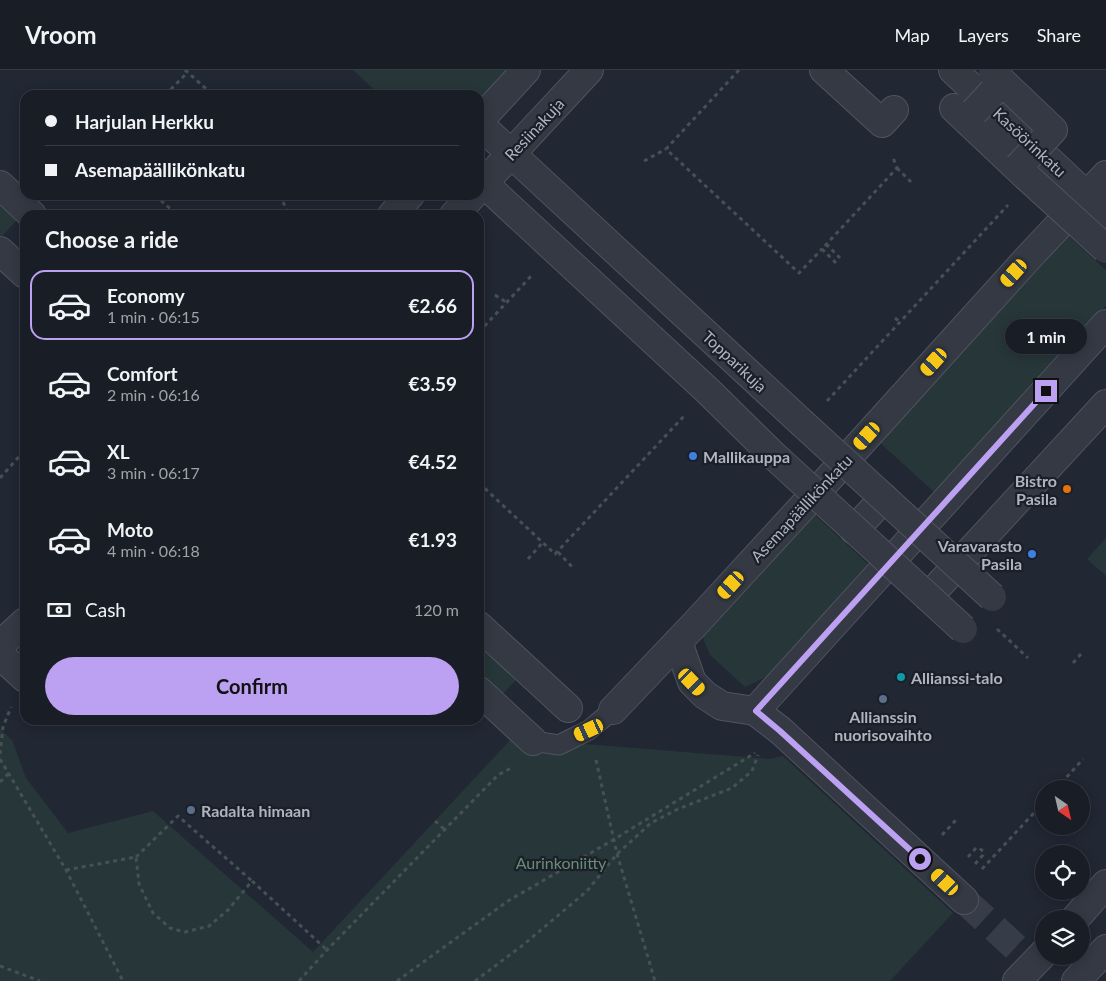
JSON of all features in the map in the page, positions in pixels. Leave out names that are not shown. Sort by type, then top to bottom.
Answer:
[{"type":"street","points":[[484,117],[526,70]]},
{"type":"street","name":"Resiinakuja","points":[[484,180],[589,70]]},
{"type":"street","points":[[824,70],[888,117]]},
{"type":"street","name":"Kasöörinkatu","points":[[953,70],[1096,205]]},
{"type":"street","points":[[995,75],[1054,130],[1020,186]]},
{"type":"street","name":"Kasöörinkatu","points":[[995,75],[960,114],[1020,186],[1106,249]]},
{"type":"street","name":"Topparikuja","points":[[484,128],[992,597]]},
{"type":"street","name":"Asemapäällikönkatu","points":[[613,710],[849,456],[1028,258],[1096,205],[1106,175]]},
{"type":"street","points":[[0,185],[27,210]]},
{"type":"street","points":[[484,191],[556,250],[708,390],[773,455],[963,629]]},
{"type":"street","points":[[396,210],[406,200]]},
{"type":"street","name":"Resiinakuja","points":[[458,210],[466,200]]},
{"type":"street","points":[[0,251],[20,269]]},
{"type":"street","points":[[756,711],[1106,324]]},
{"type":"street","points":[[928,597],[1106,404]]},
{"type":"street","points":[[773,455],[803,424]]},
{"type":"street","points":[[854,530],[884,498]]},
{"type":"street","points":[[0,645],[20,627]]},
{"type":"street","points":[[484,631],[568,708]]},
{"type":"street","points":[[678,642],[692,682],[705,695],[722,706],[756,711],[964,900]]},
{"type":"street","points":[[0,655],[20,673]]},
{"type":"street","points":[[484,695],[546,742]]},
{"type":"street","points":[[1082,910],[1106,884]]},
{"type":"street","points":[[1076,981],[1106,948]]},
{"type":"lane","points":[[568,708],[589,730]]},
{"type":"lane","points":[[546,742],[589,730],[613,710]]},
{"type":"path","points":[[644,161],[666,149],[739,70]]},
{"type":"path","points":[[169,90],[186,71],[207,90]]},
{"type":"path","points":[[888,117],[897,168],[911,182]]},
{"type":"path","points":[[666,149],[799,272],[897,168]]},
{"type":"path","points":[[803,424],[900,322],[1020,186]]},
{"type":"path","points":[[160,200],[172,210]]},
{"type":"path","points":[[826,244],[840,258]]},
{"type":"path","points":[[822,249],[836,263]]},
{"type":"path","points":[[484,326],[556,250]]},
{"type":"path","points":[[495,295],[506,302]]},
{"type":"path","points":[[895,318],[900,322]]},
{"type":"path","points":[[558,552],[708,390]]},
{"type":"path","points":[[0,478],[20,456]]},
{"type":"path","points":[[484,487],[556,554],[558,552],[574,568]]},
{"type":"path","points":[[528,560],[543,542]]},
{"type":"path","points":[[992,625],[1028,658]]},
{"type":"path","points":[[1073,663],[1081,654]]},
{"type":"path","points":[[0,754],[3,727],[11,706]]},
{"type":"path","points":[[589,730],[617,854],[655,981]]},
{"type":"path","points":[[299,981],[498,775],[546,742]]},
{"type":"path","points":[[397,981],[508,902],[614,840],[760,750],[752,771],[732,788],[678,808],[651,823],[617,854],[587,891],[523,945],[475,981]]},
{"type":"path","points":[[0,758],[66,870],[123,981]]},
{"type":"path","points":[[1064,780],[1083,759]]},
{"type":"path","points":[[0,782],[9,773]]},
{"type":"path","points":[[980,871],[1035,812]]},
{"type":"path","points":[[66,870],[136,857],[178,816],[327,950]]},
{"type":"path","points":[[435,821],[444,829]]},
{"type":"path","points":[[973,866],[982,855]]},
{"type":"path","points":[[136,857],[139,884],[153,913],[170,928],[186,932],[209,926],[228,910],[252,881]]},
{"type":"path","points":[[0,966],[40,981]]},
{"type":"green space","points":[[353,70],[509,70],[484,97],[484,90],[375,90]]},
{"type":"green space","points":[[0,202],[18,219],[2,236],[0,235]]},
{"type":"green space","points":[[1066,234],[1106,270],[1106,306],[935,493],[878,441]]},
{"type":"green space","points":[[814,514],[869,565],[766,677],[745,687],[710,655],[702,636]]},
{"type":"green space","points":[[1106,538],[1106,576],[1087,559]]},
{"type":"green space","points":[[484,649],[517,679],[501,696],[484,680]]},
{"type":"green space","name":"Aurinkoniitty","points":[[0,729],[12,740],[26,778],[68,833],[153,811],[313,952],[512,738],[770,759],[783,756],[953,913],[890,981],[0,981]]},
{"type":"tunnel","points":[[964,900],[1025,956]]},
{"type":"place","name":"Mallikauppa","points":[[693,456]]},
{"type":"place","name":"Bistro Pasila","points":[[1067,489]]},
{"type":"place","name":"Varavarasto Pasila","points":[[1032,554]]},
{"type":"place","name":"Allianssi-talo","points":[[901,677]]},
{"type":"place","name":"Allianssin nuorisovaihto","points":[[883,699]]},
{"type":"place","name":"Radalta himaan","points":[[191,810]]},
{"type":"route","points":[[920,859],[756,711],[1046,391]]}]
